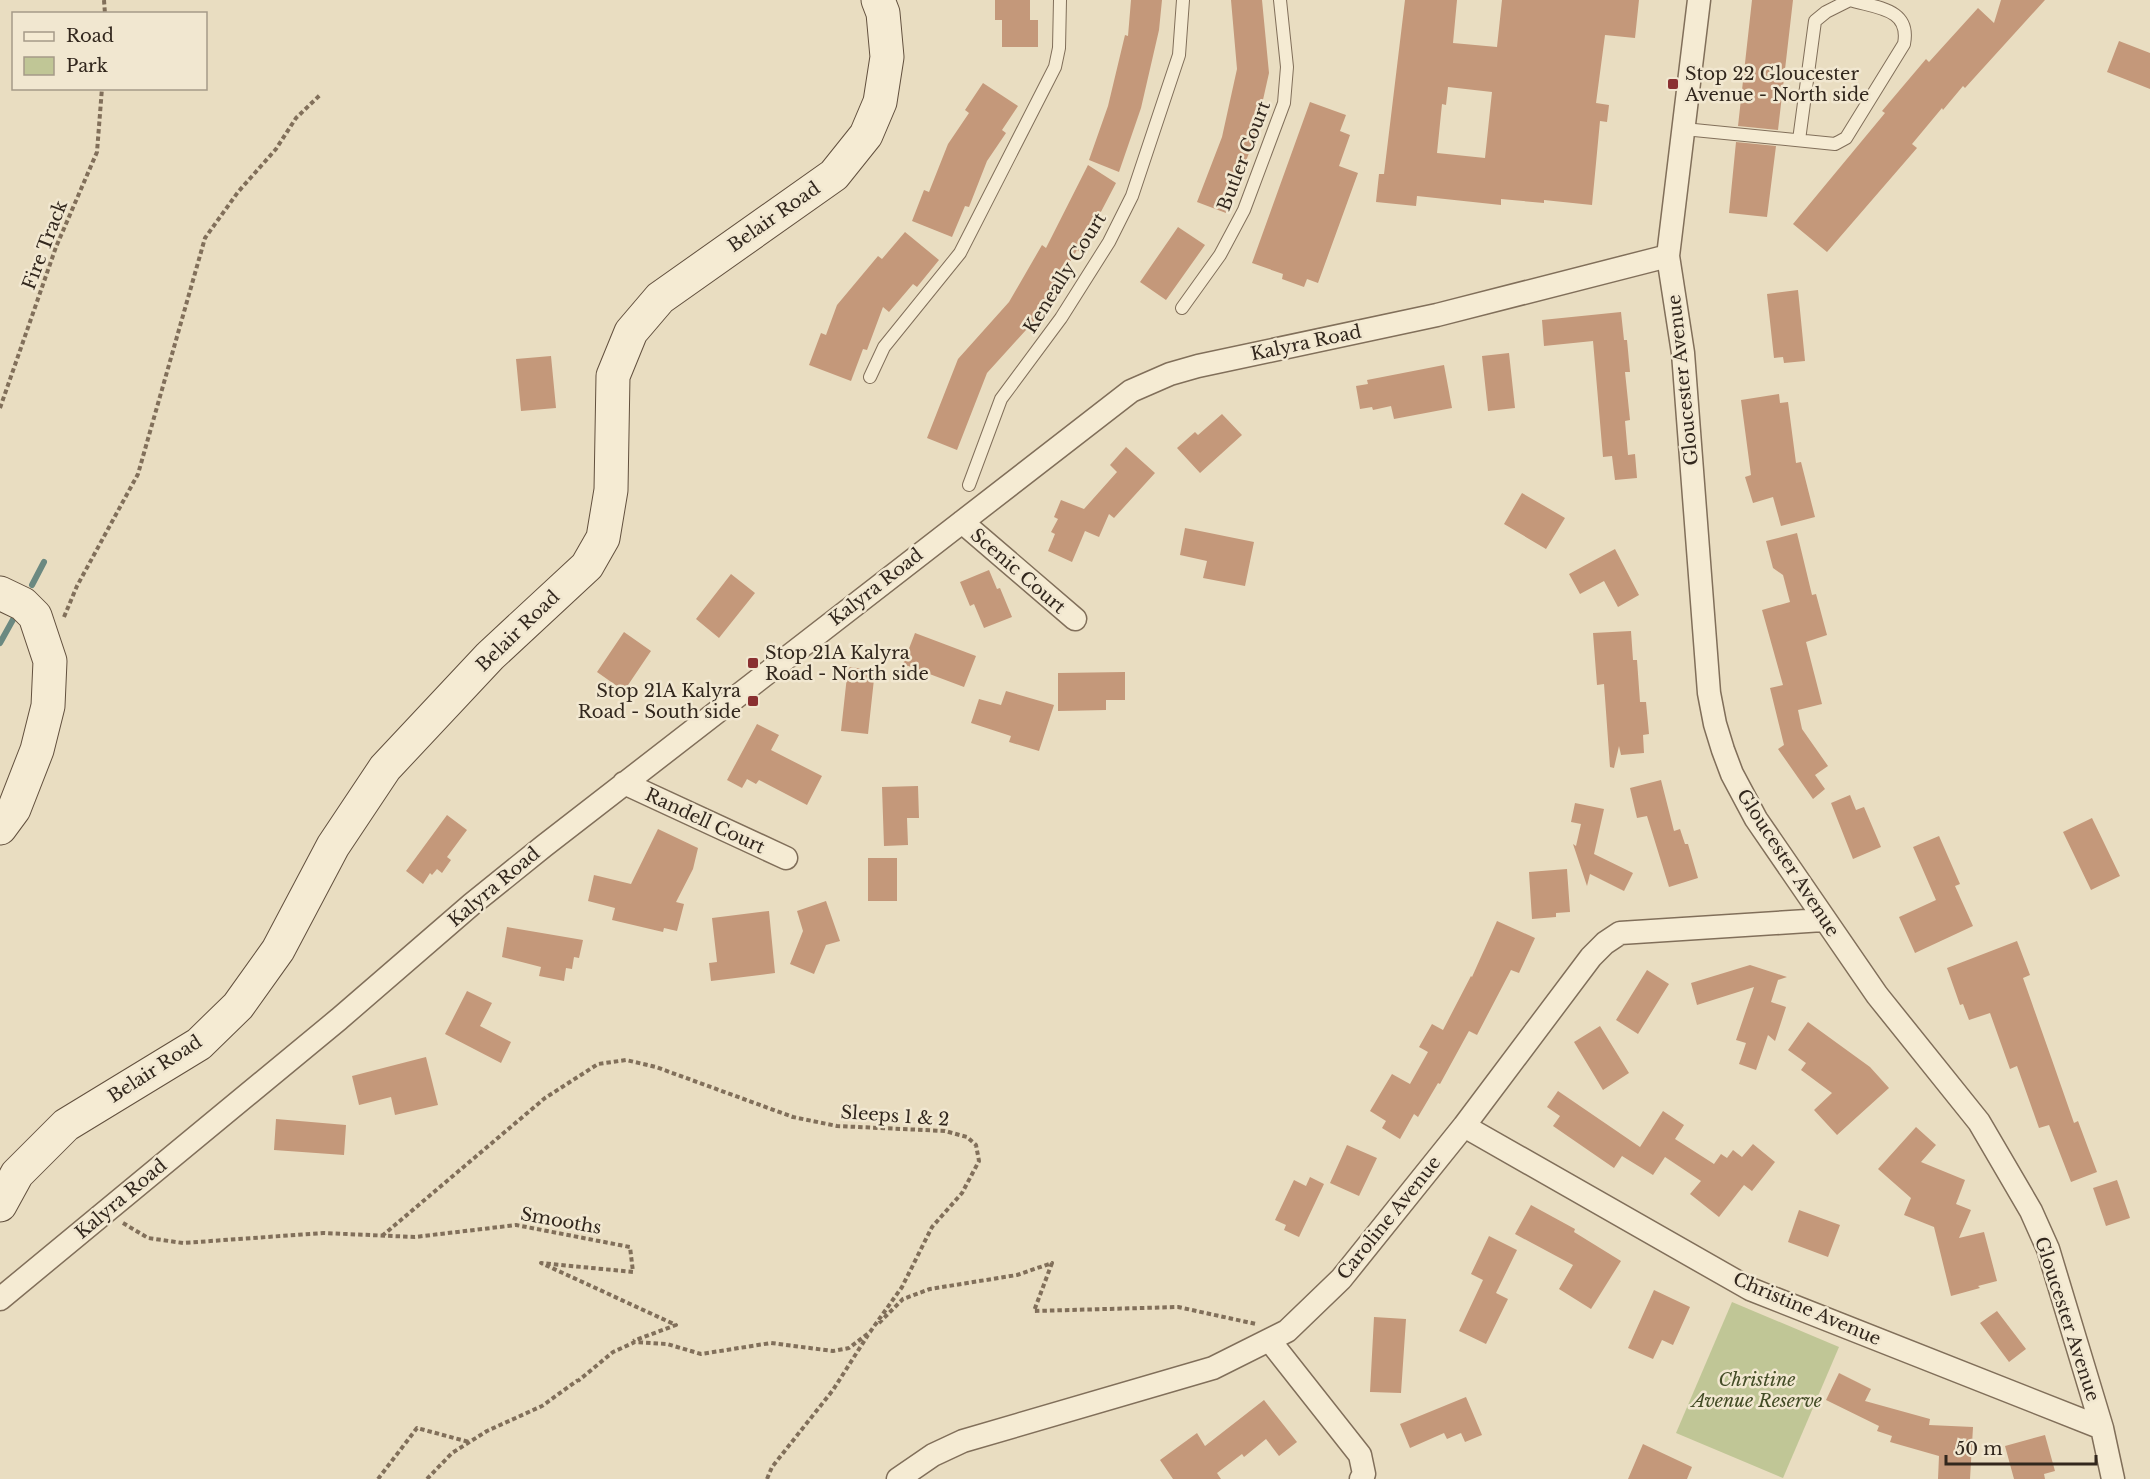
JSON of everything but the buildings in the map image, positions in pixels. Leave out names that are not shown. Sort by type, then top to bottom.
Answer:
[{"type":"main road","name":"Belair Road","points":[[0,1205],[17,1174],[66,1125],[199,1044],[238,1006],[278,950],[333,846],[385,768],[490,656],[587,566],[603,537],[611,490],[613,376],[631,332],[660,298],[834,175],[866,135],[880,102],[887,57],[883,13],[878,0]]},
{"type":"main road","points":[[0,593],[23,604],[35,616],[50,661],[48,706],[37,750],[14,809],[0,828]]},
{"type":"street","name":"Gloucester Avenue","points":[[1699,0],[1668,256],[1683,353],[1709,693],[1715,724],[1732,774],[1743,797],[1823,920],[1877,995],[1979,1122],[2031,1211],[2048,1249],[2102,1428],[2113,1479]]},
{"type":"street","name":"Kalyra Road","points":[[0,1299],[339,1020],[472,904],[624,783],[1131,391],[1170,374],[1437,315],[1668,256]]},
{"type":"street","name":"Scenic Court","points":[[962,522],[1075,619]]},
{"type":"street","name":"Randell Court","points":[[624,783],[786,858]]},
{"type":"street","name":"Caroline Avenue","points":[[898,1479],[933,1455],[963,1440],[1213,1368],[1278,1336],[1341,1279],[1464,1126],[1591,957],[1605,943],[1620,933],[1823,920]]},
{"type":"street","name":"Christine Avenue","points":[[1464,1126],[1750,1289],[2102,1428]]},
{"type":"street","points":[[1278,1336],[1360,1455],[1364,1474],[1361,1479]]},
{"type":"lane","points":[[870,377],[884,347],[960,253],[1055,67],[1059,48],[1060,0]]},
{"type":"lane","name":"Keneally Court","points":[[969,485],[1001,399],[1061,318],[1109,242],[1132,196],[1179,55],[1182,0]]},
{"type":"lane","name":"Butler Court","points":[[1182,308],[1221,255],[1245,210],[1284,103],[1287,67],[1280,0]]},
{"type":"lane","points":[[1684,129],[1835,144],[1846,138],[1904,44],[1906,32],[1902,20],[1895,14],[1850,0],[1826,12],[1815,21],[1799,140]]},
{"type":"path","name":"Fire Track","points":[[0,408],[56,247],[97,152],[102,90]]},
{"type":"path","points":[[48,652],[77,586],[138,474],[206,238],[238,192],[276,149],[296,118],[320,95]]},
{"type":"path","name":"Sleeps 1 & 2","points":[[382,1236],[545,1098],[598,1064],[626,1060],[656,1067],[794,1117],[837,1126],[945,1131],[967,1137],[976,1145],[979,1161],[962,1193],[932,1227],[902,1287],[870,1332],[849,1348],[833,1351],[771,1343],[701,1354],[667,1344],[635,1342],[627,1345]]},
{"type":"path","name":"Smooths","points":[[105,1212],[148,1238],[183,1243],[323,1233],[415,1238],[516,1225],[630,1247],[633,1272],[541,1263],[676,1325],[627,1345]]},
{"type":"path","points":[[767,1479],[772,1467],[833,1390],[870,1332],[903,1299],[930,1289],[1017,1275],[1052,1263],[1034,1311],[1178,1307],[1278,1336]]},
{"type":"path","points":[[427,1479],[452,1453],[487,1431],[542,1406],[627,1345]]},
{"type":"path","points":[[378,1479],[417,1428],[470,1442]]},
{"type":"green space","name":"Christine Avenue Reserve","points":[[1732,1302],[1839,1347],[1783,1478],[1676,1433]]},
{"type":"waterway","points":[[32,585],[44,562]]},
{"type":"waterway","points":[[0,643],[15,616]]},
{"type":"place","name":"Stop 22 Gloucester Avenue - North side","points":[[1673,84]]},
{"type":"place","name":"Stop 21A Kalyra Road - North side","points":[[753,663]]},
{"type":"place","name":"Stop 21A Kalyra Road - South side","points":[[753,701]]}]
